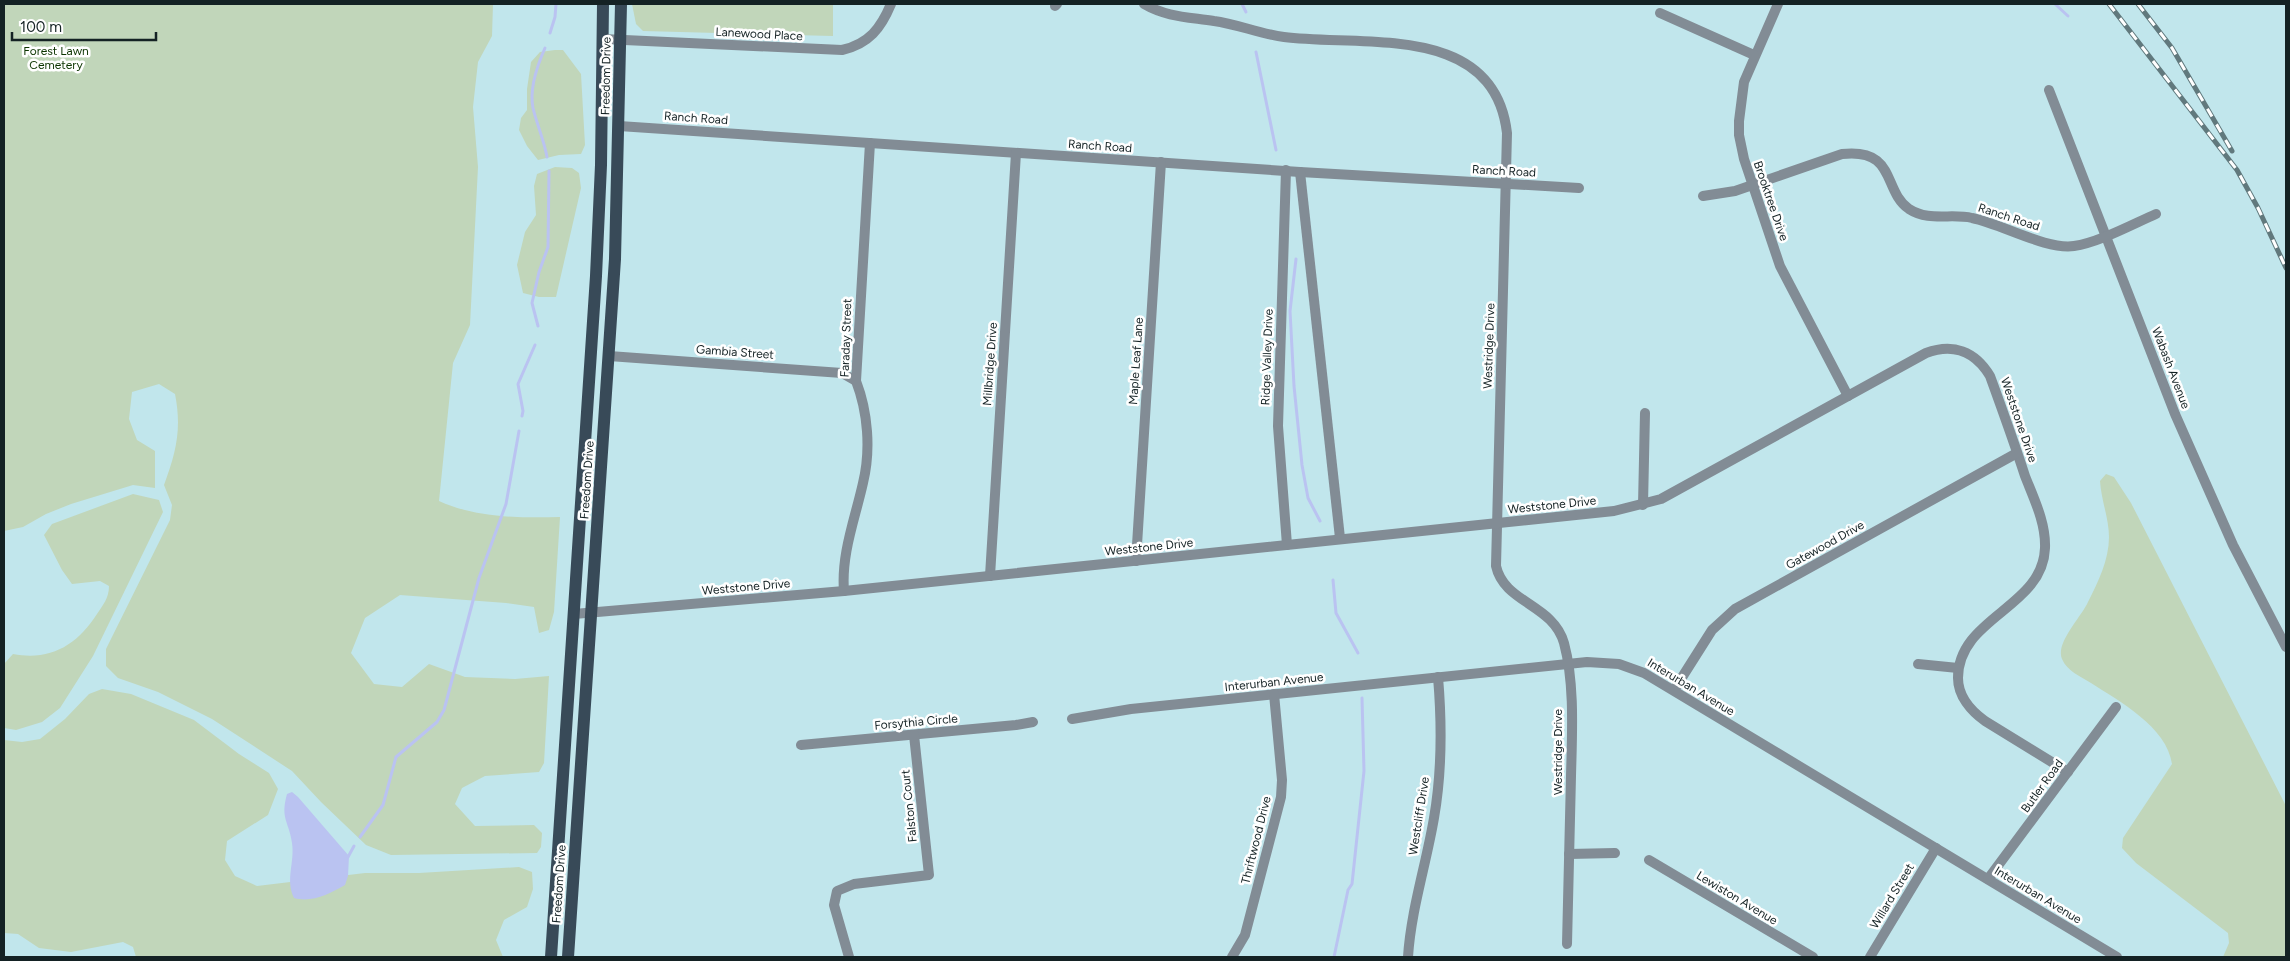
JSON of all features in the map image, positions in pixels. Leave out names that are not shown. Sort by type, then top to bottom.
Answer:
[{"type":"main road","name":"Freedom Drive","points":[[552,957],[600,202],[603,4]]},
{"type":"main road","name":"Freedom Drive","points":[[568,957],[615,260],[620,4]]},
{"type":"street","name":"Lanewood Place","points":[[603,39],[842,50],[857,46],[869,39],[883,24],[891,4]]},
{"type":"street","name":"Westridge Drive","points":[[1144,4],[1177,17],[1231,24],[1283,37],[1429,48],[1460,59],[1470,66],[1487,84],[1502,110],[1507,133],[1496,566],[1501,581],[1507,588],[1551,620],[1564,643],[1572,725],[1567,944]]},
{"type":"street","name":"Brooktree Drive","points":[[1778,4],[1754,55],[1744,82],[1738,121],[1744,159],[1780,266],[1848,396]]},
{"type":"street","points":[[1660,14],[1754,55]]},
{"type":"street","name":"Wabash Avenue","points":[[2049,90],[2175,414],[2223,524],[2286,647]]},
{"type":"street","name":"Ranch Road","points":[[619,126],[1300,172],[1579,188]]},
{"type":"street","name":"Faraday Street","points":[[844,591],[845,561],[864,480],[867,435],[866,414],[856,381],[870,143]]},
{"type":"street","name":"Millbridge Drive","points":[[990,576],[1016,153]]},
{"type":"street","name":"Ranch Road","points":[[1703,196],[1720,194],[1752,185],[1842,154],[1857,154],[1879,163],[1891,178],[1902,203],[1922,215],[1970,217],[2058,246],[2073,246],[2106,235],[2156,214]]},
{"type":"street","name":"Maple Leaf Lane","points":[[1136,561],[1161,162]]},
{"type":"street","name":"Ridge Valley Drive","points":[[1286,170],[1278,426],[1287,545]]},
{"type":"street","points":[[1300,172],[1340,538]]},
{"type":"street","name":"Weststone Drive","points":[[574,614],[844,591],[1614,511],[1643,505],[1673,493],[1926,353],[1938,349],[1958,349],[1980,361],[1990,376],[2018,453],[2044,534],[2045,554],[2041,567],[2031,585],[2022,595],[1975,634],[1961,655],[1958,668],[1958,681],[1961,693],[1975,714],[2068,772]]},
{"type":"street","name":"Gambia Street","points":[[609,356],[842,372],[856,381]]},
{"type":"street","points":[[1643,505],[1644,413]]},
{"type":"street","name":"Gatewood Drive","points":[[1674,690],[1712,630],[1735,609],[2018,453]]},
{"type":"street","name":"Interurban Avenue","points":[[1072,719],[1131,709],[1567,664],[1587,662],[1619,664],[1644,673],[1674,690],[2117,957]]},
{"type":"street","points":[[1918,664],[1958,668]]},
{"type":"street","name":"Westcliff Drive","points":[[1408,957],[1414,913],[1434,818],[1438,786],[1442,726],[1438,677]]},
{"type":"street","name":"Thriftwood Drive","points":[[1232,957],[1244,935],[1281,798],[1282,780],[1274,694]]},
{"type":"street","name":"Butler Road","points":[[1988,879],[2116,707]]},
{"type":"street","name":"Forsythia Circle","points":[[801,745],[1033,722]]},
{"type":"street","name":"Falston Court","points":[[849,957],[834,905],[837,891],[854,884],[929,875],[914,735]]},
{"type":"street","name":"Willard Street","points":[[1870,957],[1936,848]]},
{"type":"street","points":[[1569,854],[1615,853]]},
{"type":"street","name":"Lewiston Avenue","points":[[1648,860],[1813,957]]},
{"type":"green space","name":"Forest Lawn Cemetery","points":[[4,4],[493,4],[492,36],[478,62],[473,107],[478,167],[470,325],[453,363],[439,501],[468,511],[498,516],[560,517],[554,612],[549,630],[539,633],[534,607],[400,595],[365,618],[351,653],[374,684],[402,687],[429,664],[465,677],[515,679],[549,676],[544,763],[539,772],[485,776],[462,788],[455,804],[475,826],[534,825],[542,833],[541,847],[537,853],[391,855],[366,845],[292,771],[212,719],[158,692],[118,678],[106,666],[106,649],[170,520],[172,505],[164,485],[175,451],[178,418],[175,394],[159,384],[132,392],[129,419],[137,440],[155,451],[155,488],[133,485],[71,504],[46,514],[23,527],[4,531]]},
{"type":"green space","points":[[632,4],[833,4],[833,36],[643,31],[636,24]]},
{"type":"green space","points":[[563,50],[581,74],[585,145],[581,154],[559,155],[538,160],[527,146],[519,130],[521,118],[527,110],[527,89],[531,62],[540,52]]},
{"type":"green space","points":[[555,167],[572,168],[579,173],[581,188],[556,297],[539,297],[523,293],[517,265],[525,232],[536,215],[534,186],[537,174]]},
{"type":"green space","points":[[2106,474],[2114,477],[2131,503],[2286,806],[2286,957],[2223,957],[2229,943],[2228,933],[2136,863],[2122,848],[2123,838],[2172,764],[2161,738],[2152,727],[2128,707],[2070,670],[2062,659],[2062,645],[2085,608],[2099,579],[2109,546],[2109,530],[2100,481]]},
{"type":"green space","points":[[133,494],[159,500],[163,512],[93,656],[60,708],[42,722],[16,730],[4,728],[4,664],[13,654],[27,656],[51,653],[72,642],[89,625],[108,594],[109,586],[100,581],[72,584],[62,570],[44,535],[52,524]]},
{"type":"green space","points":[[102,689],[131,694],[194,720],[239,754],[269,773],[278,789],[268,815],[227,841],[225,860],[235,876],[257,886],[365,873],[419,873],[519,867],[532,872],[533,889],[527,907],[504,920],[496,940],[503,957],[136,957],[133,947],[123,942],[71,952],[39,948],[18,934],[4,933],[4,740],[22,742],[40,739],[65,719],[89,694]]},
{"type":"water","points":[[292,792],[349,856],[348,876],[345,885],[314,898],[294,898],[291,891],[290,878],[293,850],[284,809],[287,794]]},
{"type":"waterway","points":[[550,33],[555,17],[556,4]]},
{"type":"waterway","points":[[1242,4],[1246,12]]},
{"type":"waterway","points":[[2055,4],[2068,16]]},
{"type":"waterway","points":[[545,48],[534,77],[532,100],[547,157]]},
{"type":"waterway","points":[[1256,52],[1276,150]]},
{"type":"waterway","points":[[538,326],[532,303],[539,272],[548,247],[549,171]]},
{"type":"waterway","points":[[1296,259],[1290,311],[1294,386],[1302,465],[1308,498],[1320,521]]},
{"type":"waterway","points":[[522,416],[523,411],[518,384],[535,345]]},
{"type":"waterway","points":[[360,837],[383,805],[396,757],[437,722],[444,710],[479,578],[506,504],[519,431]]},
{"type":"waterway","points":[[1333,580],[1336,613],[1358,653]]},
{"type":"waterway","points":[[1334,957],[1348,890],[1352,884],[1364,771],[1362,698]]},
{"type":"waterway","points":[[348,857],[354,846]]},
{"type":"railway","points":[[2109,4],[2237,170],[2258,208],[2286,268]]},
{"type":"railway","points":[[2138,4],[2172,48],[2232,151]]}]
